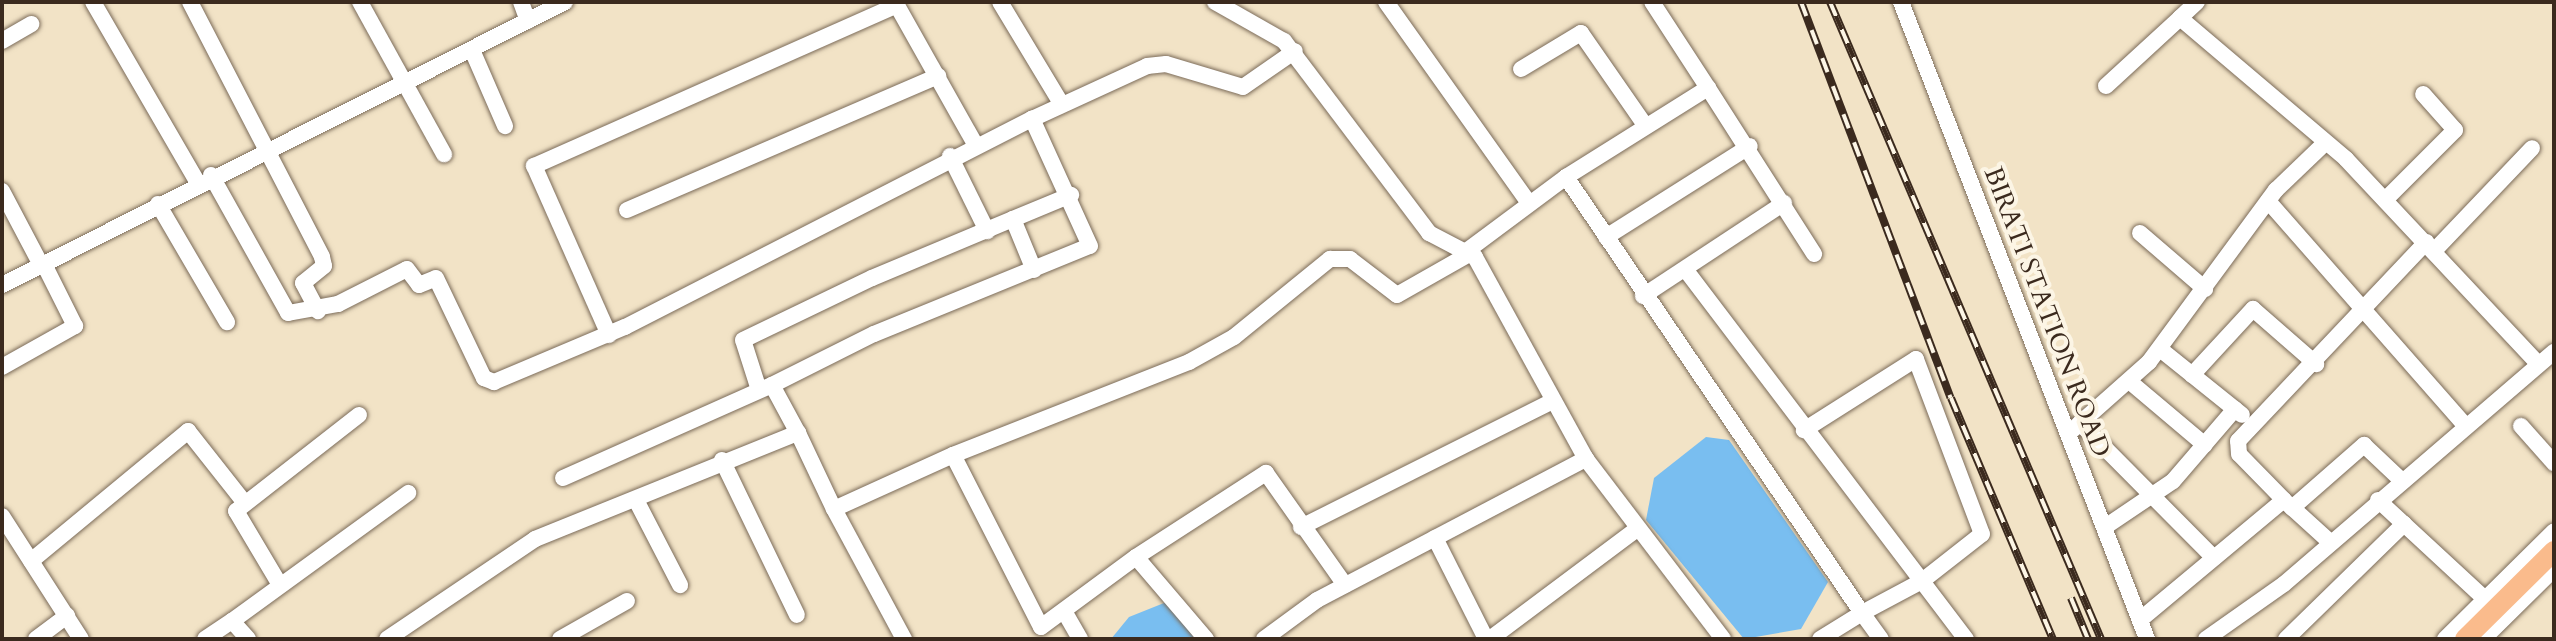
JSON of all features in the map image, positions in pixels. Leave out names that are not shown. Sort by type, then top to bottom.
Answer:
[{"type":"main road","points":[[2465,639],[2554,551]]},
{"type":"street","points":[[93,2],[285,311],[318,311],[407,269],[419,285],[436,278],[489,382],[609,335],[950,156],[1061,103],[1166,64],[1243,87],[1295,51]]},
{"type":"street","points":[[190,2],[322,257],[324,266],[303,283],[318,311]]},
{"type":"street","points":[[360,2],[444,154]]},
{"type":"street","points":[[521,2],[528,21]]},
{"type":"street","points":[[2,285],[205,179],[404,84],[565,2]]},
{"type":"street","points":[[1000,2],[1061,103]]},
{"type":"street","points":[[1215,2],[1295,51],[1390,188],[1429,233],[1469,252],[1551,402],[1586,459],[1723,639]]},
{"type":"street","points":[[1386,2],[1528,202]]},
{"type":"street","points":[[1652,2],[1750,146],[1814,254]]},
{"type":"street","name":"BIRATI STATION ROAD","points":[[1901,2],[2074,428],[2105,527],[2147,639]]},
{"type":"street","points":[[2106,86],[2197,2]]},
{"type":"street","points":[[609,335],[534,166],[896,4],[975,144]]},
{"type":"street","points":[[2180,18],[2325,143],[2385,200],[2536,361]]},
{"type":"street","points":[[2,41],[31,24]]},
{"type":"street","points":[[1521,69],[1579,32],[1645,125]]},
{"type":"street","points":[[472,50],[505,126]]},
{"type":"street","points":[[627,210],[938,76]]},
{"type":"street","points":[[834,509],[953,455],[1189,362],[1234,337],[1330,259],[1350,259],[1397,295],[1469,252],[1528,202],[1645,125],[1708,88]]},
{"type":"street","points":[[2385,200],[2455,130],[2423,94]]},
{"type":"street","points":[[563,478],[766,388],[874,334],[1090,246],[1071,195],[1032,119]]},
{"type":"street","points":[[2214,558],[2157,495],[2074,428],[2129,381],[2160,349],[2268,201],[2325,143]]},
{"type":"street","points":[[1606,237],[1750,146]]},
{"type":"street","points":[[2330,542],[2288,504],[2237,449],[2255,425],[2367,309],[2532,148]]},
{"type":"street","points":[[950,156],[987,231]]},
{"type":"street","points":[[1566,177],[1643,296],[1881,639]]},
{"type":"street","points":[[2,191],[75,326],[2,367]]},
{"type":"street","points":[[904,639],[834,509],[798,433],[742,348],[749,335],[1071,195]]},
{"type":"street","points":[[2268,201],[2367,309],[2465,425]]},
{"type":"street","points":[[1643,296],[1784,203]]},
{"type":"street","points":[[158,204],[227,322]]},
{"type":"street","points":[[1013,219],[1034,270]]},
{"type":"street","points":[[2140,233],[2205,289]]},
{"type":"street","points":[[1685,269],[1804,430],[1966,639]]},
{"type":"street","points":[[2192,375],[2253,309],[2316,364]]},
{"type":"street","points":[[2160,349],[2255,425]]},
{"type":"street","points":[[2206,639],[2330,542],[2536,361],[2554,352]]},
{"type":"street","points":[[1804,430],[1916,359],[1983,532],[1922,581],[1820,639]]},
{"type":"street","points":[[2129,381],[2205,445]]},
{"type":"street","points":[[1301,527],[1551,402]]},
{"type":"street","points":[[2105,527],[2157,495],[2235,409]]},
{"type":"street","points":[[280,585],[238,522],[244,502],[359,415]]},
{"type":"street","points":[[2521,426],[2554,463]]},
{"type":"street","points":[[31,561],[188,431],[244,502]]},
{"type":"street","points":[[387,639],[535,539],[636,500],[722,460],[798,433]]},
{"type":"street","points":[[2141,619],[2214,558],[2364,445],[2401,480]]},
{"type":"street","points":[[953,455],[1038,625],[1064,611],[1136,557],[1266,473],[1301,527],[1345,585]]},
{"type":"street","points":[[1264,639],[1345,585],[1586,459]]},
{"type":"street","points":[[722,460],[797,615]]},
{"type":"street","points":[[205,639],[408,493]]},
{"type":"street","points":[[636,500],[680,585]]},
{"type":"street","points":[[2378,500],[2485,599]]},
{"type":"street","points":[[2,516],[81,639]]},
{"type":"street","points":[[2286,639],[2404,524]]},
{"type":"street","points":[[1435,538],[1488,639],[1637,529]]},
{"type":"street","points":[[2445,639],[2554,531]]},
{"type":"street","points":[[1136,557],[1206,639]]},
{"type":"street","points":[[2483,639],[2554,569]]},
{"type":"street","points":[[560,639],[627,601]]},
{"type":"street","points":[[1064,611],[1080,639]]},
{"type":"street","points":[[36,639],[67,616]]},
{"type":"street","points":[[232,621],[248,639]]},
{"type":"water","points":[[1706,437],[1729,440],[1828,582],[1801,629],[1744,639],[1646,520],[1654,478]]},
{"type":"water","points":[[1174,599],[1203,639],[1111,639],[1129,617]]},
{"type":"railway","points":[[1801,2],[1951,398],[2053,639]]},
{"type":"railway","points":[[1830,2],[2101,639]]},
{"type":"railway","points":[[2071,598],[2088,639]]}]
